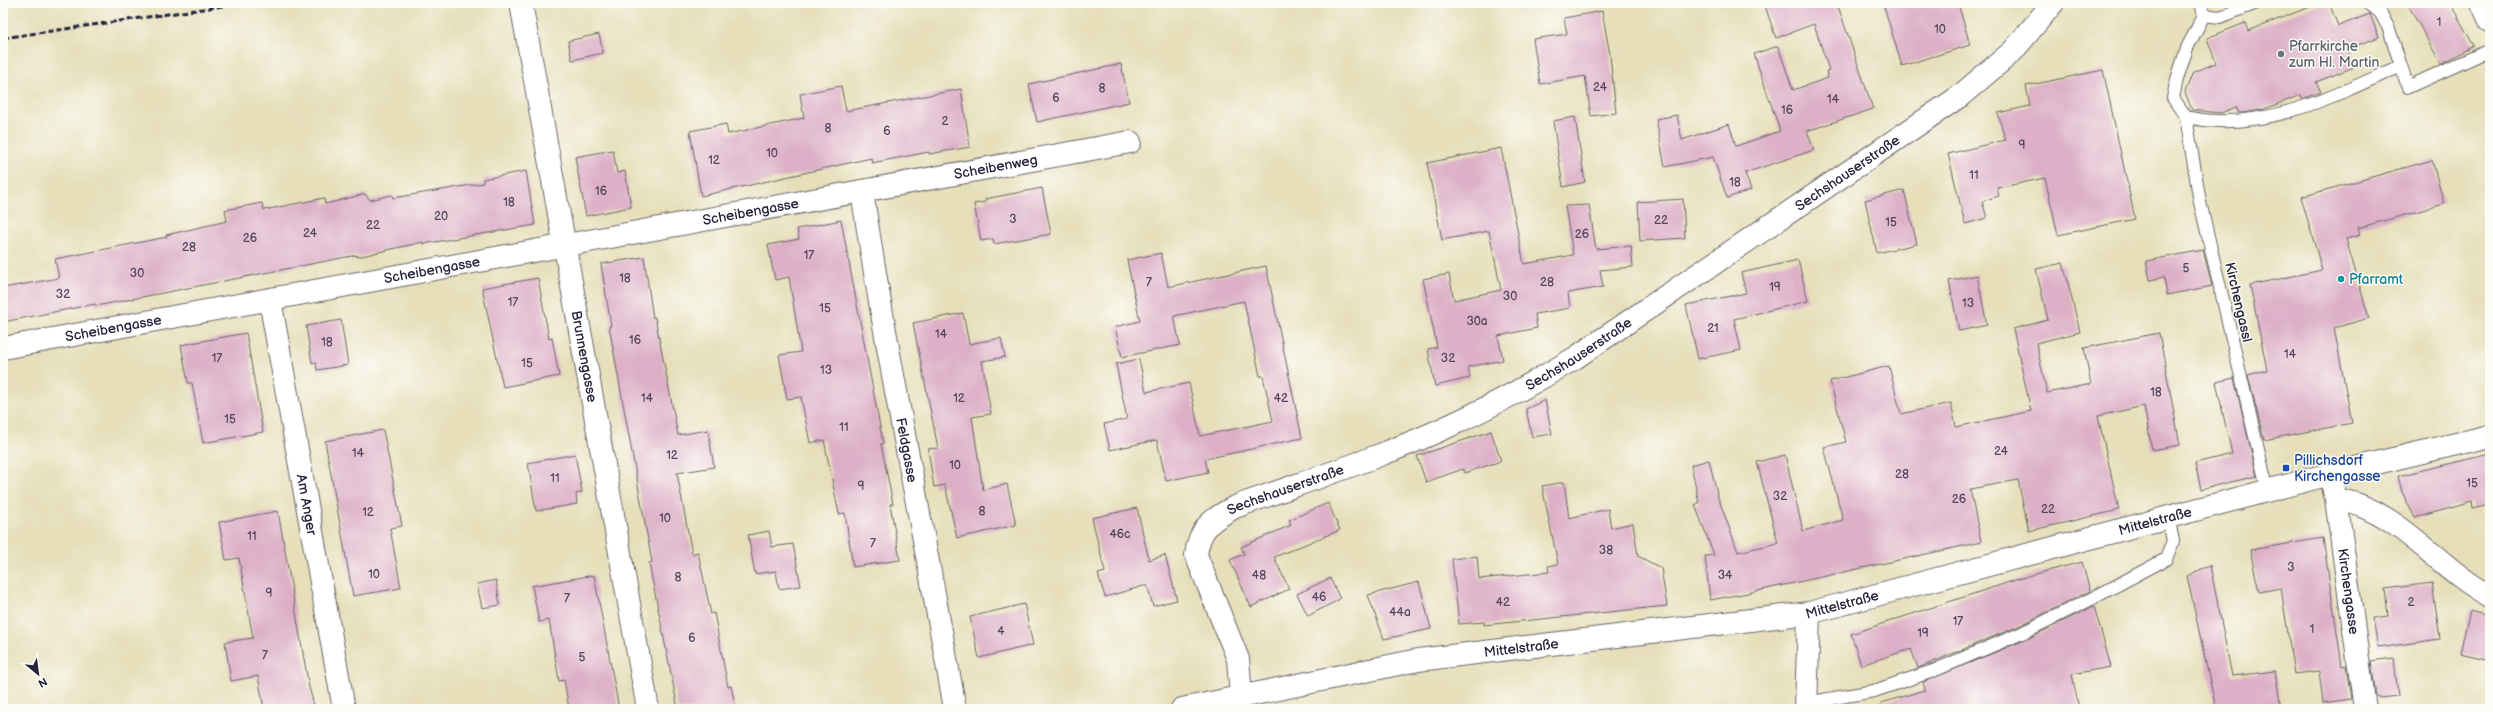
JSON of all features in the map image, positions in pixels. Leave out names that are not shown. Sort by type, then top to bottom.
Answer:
[{"type":"street","name":"Brunnengasse","points":[[521,3],[566,246],[568,271],[615,520],[648,709]]},
{"type":"street","name":"Sechshauserstraße","points":[[1241,696],[1238,659],[1196,555],[1198,540],[1207,526],[1219,516],[1235,507],[1448,427],[1535,382],[1575,358],[1960,96],[2013,51],[2053,3]]},
{"type":"street","points":[[2482,3],[2490,21]]},
{"type":"street","name":"Scheibenweg","points":[[862,192],[1130,142]]},
{"type":"street","name":"Scheibengasse","points":[[3,348],[862,192]]},
{"type":"street","name":"Feldgasse","points":[[862,192],[882,316],[929,561],[954,709]]},
{"type":"street","name":"Am Anger","points":[[270,300],[344,709]]},
{"type":"street","name":"Mittelstraße","points":[[1182,709],[1418,660],[1809,613],[2168,517],[2268,492],[2330,474],[2490,436]]},
{"type":"street","name":"Kirchengasse","points":[[2330,474],[2336,499],[2365,709]]},
{"type":"street","points":[[2336,499],[2360,505],[2390,522],[2473,587],[2490,596]]},
{"type":"street","points":[[1806,706],[1809,613]]},
{"type":"lane","points":[[2201,3],[2204,15],[2187,48],[2177,79],[2173,98],[2186,117],[2224,123],[2288,113],[2401,66]]},
{"type":"lane","points":[[2204,15],[2220,17],[2257,3]]},
{"type":"lane","points":[[2366,3],[2380,12],[2390,29],[2408,87],[2490,50]]},
{"type":"lane","name":"Kirchengassl","points":[[2186,117],[2200,202],[2268,492]]},
{"type":"lane","points":[[1806,706],[1874,691],[1933,670],[2022,633],[2094,597],[2166,558],[2173,541],[2168,517]]},
{"type":"building","points":[[1764,3],[1837,3],[1873,109],[1807,131],[1814,150],[1745,173],[1751,190],[1727,198],[1713,157],[1665,167],[1656,119],[1677,115],[1682,140],[1729,124],[1736,146],[1780,131],[1754,54],[1778,46],[1793,90],[1828,78],[1826,71],[1829,70],[1814,24],[1776,38]]},
{"type":"building","points":[[1883,3],[1958,3],[1970,45],[1902,66]]},
{"type":"building","name":"Pfarrkirche zum Hl. Martin","points":[[2320,3],[2329,3],[2338,26],[2370,14],[2379,37],[2347,49],[2354,67],[2316,82],[2321,92],[2302,99],[2301,95],[2262,110],[2239,113],[2236,107],[2221,113],[2192,110],[2185,92],[2193,72],[2216,63],[2207,38],[2245,23],[2248,31]]},
{"type":"building","points":[[2407,3],[2450,3],[2474,46],[2441,64]]},
{"type":"building","points":[[1602,11],[1610,55],[1616,113],[1591,116],[1585,76],[1540,84],[1533,39],[1567,34],[1564,18]]},
{"type":"building","points":[[599,34],[603,53],[572,60],[568,41]]},
{"type":"building","points":[[1121,64],[1129,102],[1037,122],[1029,84]]},
{"type":"building","points":[[2103,70],[2135,219],[2058,235],[2045,178],[1997,188],[1999,196],[1982,201],[1987,218],[1965,224],[1948,154],[2005,140],[1998,113],[2030,106],[2026,86]]},
{"type":"building","points":[[841,86],[846,111],[961,89],[970,147],[929,154],[929,152],[872,163],[871,158],[701,196],[690,131],[726,124],[728,134],[804,118],[800,94]]},
{"type":"building","points":[[1575,117],[1585,182],[1563,187],[1553,121]]},
{"type":"building","points":[[1501,148],[1524,264],[1573,255],[1565,206],[1589,205],[1596,249],[1631,246],[1633,267],[1600,270],[1603,287],[1568,293],[1570,308],[1535,314],[1537,328],[1498,336],[1503,360],[1468,367],[1470,378],[1435,386],[1428,349],[1437,347],[1423,279],[1449,274],[1454,300],[1501,290],[1489,231],[1442,240],[1427,163]]},
{"type":"building","points":[[613,150],[617,173],[625,171],[631,207],[586,216],[575,157]]},
{"type":"building","points":[[2432,160],[2444,204],[2358,228],[2360,235],[2346,239],[2369,318],[2334,328],[2352,423],[2264,440],[2248,375],[2267,370],[2250,285],[2322,270],[2301,197]]},
{"type":"building","points":[[526,171],[535,225],[423,244],[423,242],[357,257],[357,255],[96,306],[95,304],[3,322],[3,288],[59,278],[55,259],[167,237],[166,235],[227,221],[225,210],[262,203],[264,210],[324,198],[325,204],[365,194],[370,200],[392,195],[393,198],[483,183],[483,179]]},
{"type":"building","points":[[1042,188],[1051,234],[994,244],[993,239],[981,241],[974,204],[986,202],[985,199]]},
{"type":"building","points":[[1904,190],[1917,244],[1877,253],[1865,200]]},
{"type":"building","points":[[1683,199],[1685,238],[1640,241],[1638,202]]},
{"type":"building","points":[[841,220],[883,443],[881,444],[893,504],[890,504],[900,560],[853,567],[845,513],[839,514],[824,440],[810,443],[801,397],[787,399],[779,355],[801,352],[789,277],[775,280],[768,245],[799,239],[797,229]]},
{"type":"building","points":[[2203,250],[2212,286],[2167,295],[2164,277],[2150,280],[2146,261]]},
{"type":"building","points":[[1161,253],[1168,287],[1266,266],[1302,438],[1205,459],[1208,472],[1166,481],[1157,440],[1110,450],[1104,424],[1127,419],[1116,364],[1139,359],[1146,392],[1189,383],[1200,436],[1273,421],[1263,376],[1260,376],[1244,301],[1174,316],[1180,345],[1122,357],[1115,327],[1140,321],[1127,260]]},
{"type":"building","points":[[644,257],[653,318],[655,317],[678,435],[708,430],[714,467],[677,473],[692,554],[698,552],[711,614],[714,613],[728,687],[731,686],[736,709],[678,709],[649,563],[652,562],[609,326],[611,326],[601,264]]},
{"type":"building","points":[[1798,260],[1808,301],[1734,319],[1741,350],[1698,359],[1686,305],[1746,293],[1741,273]]},
{"type":"building","points":[[2063,263],[2080,332],[2036,343],[2047,393],[2091,384],[2084,348],[2159,333],[2180,445],[2152,450],[2144,406],[2098,416],[2119,510],[2029,531],[2018,480],[1970,489],[1981,542],[1710,600],[1705,556],[1714,555],[1695,505],[1699,503],[1691,465],[1709,460],[1718,497],[1738,552],[1778,543],[1757,462],[1785,455],[1803,531],[1843,520],[1824,447],[1846,442],[1830,381],[1889,366],[1901,414],[1951,403],[1956,427],[2031,411],[2013,329],[2048,320],[2036,269]]},
{"type":"building","points":[[1977,275],[1987,325],[1959,331],[1949,281]]},
{"type":"building","points":[[538,278],[549,339],[552,338],[559,376],[503,387],[482,288]]},
{"type":"building","points":[[963,313],[969,344],[1001,338],[1005,357],[982,361],[991,414],[972,417],[983,490],[1007,484],[1016,525],[957,538],[945,485],[934,487],[928,449],[938,448],[913,323]]},
{"type":"building","points":[[341,320],[348,365],[317,370],[316,362],[312,363],[306,326]]},
{"type":"building","points":[[246,333],[263,432],[203,443],[192,383],[188,383],[181,345]]},
{"type":"building","points":[[2234,378],[2257,476],[2201,489],[2195,463],[2232,454],[2216,382]]},
{"type":"building","points":[[1545,400],[1552,434],[1532,437],[1526,409]]},
{"type":"building","points":[[383,430],[402,526],[390,528],[401,588],[353,596],[325,441]]},
{"type":"building","points":[[1491,431],[1501,461],[1465,473],[1463,469],[1426,482],[1417,456]]},
{"type":"building","points":[[575,454],[582,492],[576,494],[577,504],[536,511],[528,463]]},
{"type":"building","points":[[2490,454],[2490,504],[2473,508],[2472,502],[2415,518],[2402,492],[2398,476]]},
{"type":"building","points":[[1564,482],[1569,518],[1608,509],[1611,528],[1633,523],[1638,556],[1661,568],[1667,606],[1484,625],[1484,622],[1459,624],[1452,559],[1477,556],[1479,579],[1549,572],[1548,566],[1558,564],[1542,486]]},
{"type":"building","points":[[1328,503],[1340,530],[1274,557],[1289,589],[1251,607],[1230,560],[1244,554],[1241,547],[1291,525],[1289,520]]},
{"type":"building","points":[[1137,508],[1149,560],[1165,555],[1177,600],[1153,606],[1147,585],[1105,597],[1098,574],[1105,572],[1092,518]]},
{"type":"building","points":[[278,511],[309,687],[315,709],[264,709],[258,676],[231,681],[225,642],[253,638],[239,558],[226,560],[219,522]]},
{"type":"building","points":[[769,531],[772,547],[793,544],[801,586],[779,589],[776,571],[755,574],[748,535]]},
{"type":"building","points":[[2323,538],[2342,666],[2346,665],[2351,699],[2323,703],[2319,671],[2294,674],[2281,588],[2259,592],[2250,550]]},
{"type":"building","points":[[2082,562],[2090,591],[2019,626],[1918,668],[1911,649],[1861,665],[1851,634],[2028,576]]},
{"type":"building","points":[[2210,565],[2232,676],[2275,671],[2281,709],[2216,709],[2187,576]]},
{"type":"building","points":[[594,575],[619,709],[569,709],[564,680],[559,681],[549,620],[539,622],[532,586]]},
{"type":"building","points":[[1330,578],[1340,599],[1308,616],[1297,594]]},
{"type":"building","points":[[496,580],[500,605],[482,608],[477,584]]},
{"type":"building","points":[[1419,582],[1431,629],[1384,639],[1368,595]]},
{"type":"building","points":[[2432,583],[2440,639],[2378,648],[2373,618],[2388,616],[2385,589]]},
{"type":"building","points":[[1024,604],[1033,645],[979,658],[970,617]]},
{"type":"building","points":[[2094,606],[2111,667],[2072,674],[2079,709],[1881,709],[1881,703],[1925,690],[1923,682],[2025,640]]},
{"type":"building","points":[[2470,611],[2490,616],[2490,660],[2460,653]]},
{"type":"building","points":[[2394,658],[2398,696],[2379,698],[2376,696],[2371,661]]},
{"type":"railway","points":[[3,38],[244,3]]},
{"type":"place","name":"Pfarrkirche zum Hl. Martin","points":[[2281,54]]},
{"type":"place","name":"Pfarramt","points":[[2341,279]]},
{"type":"place","name":"Pillichsdorf Kirchengasse","points":[[2286,468]]}]
